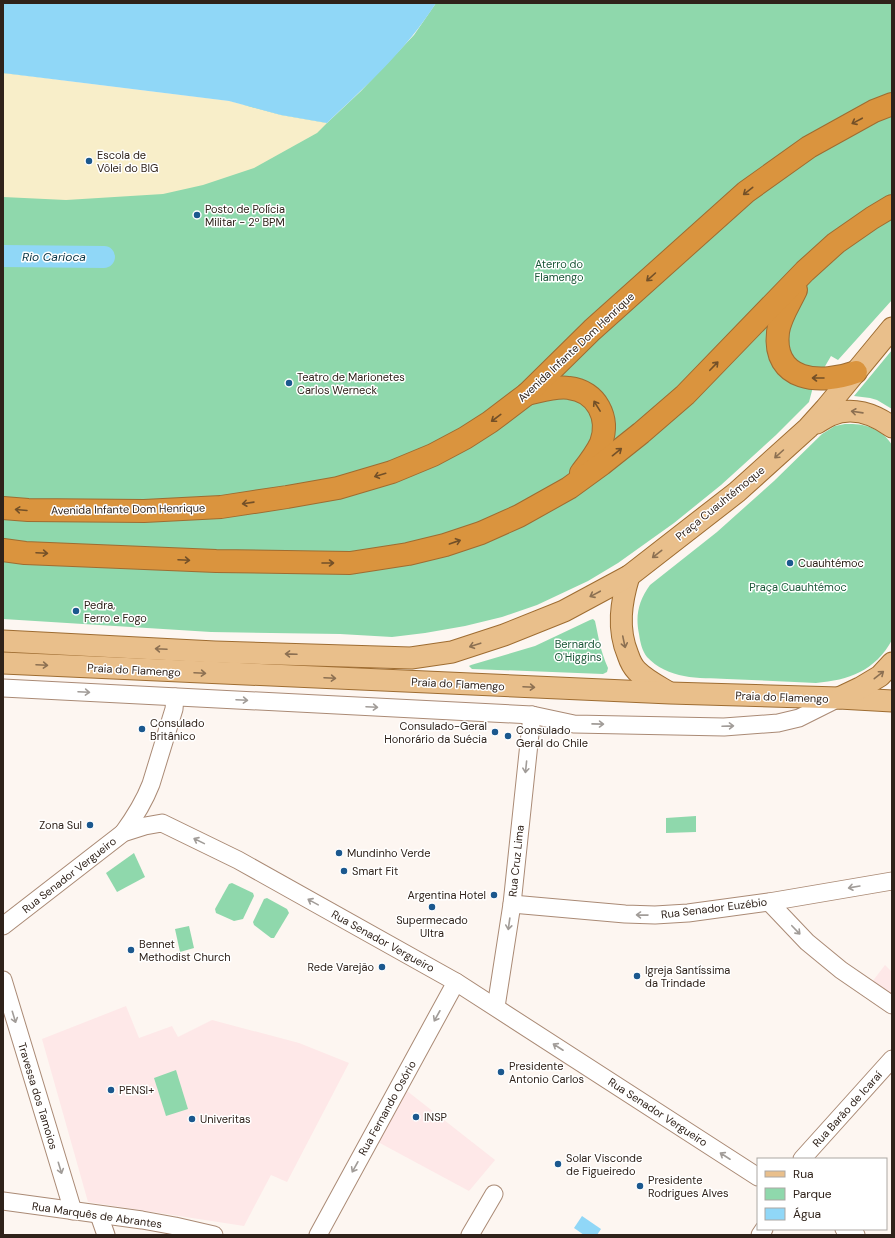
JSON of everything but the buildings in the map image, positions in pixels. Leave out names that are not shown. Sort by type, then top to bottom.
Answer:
[{"type":"highway","name":"Avenida Infante Dom Henrique","points":[[3,508],[28,510],[144,511],[221,507],[287,498],[338,488],[392,472],[433,455],[465,438],[490,422],[527,394],[592,330],[746,192],[809,147],[874,111],[892,104]]},
{"type":"highway","points":[[3,550],[25,553],[216,561],[350,563],[408,554],[445,545],[481,533],[519,516],[569,488],[630,442],[685,395],[805,271],[836,243],[892,206]]},
{"type":"highway","points":[[805,271],[778,330],[777,346],[782,360],[790,370],[798,375],[813,378],[839,377],[856,372]]},
{"type":"highway","points":[[527,394],[558,388],[569,388],[591,396],[598,404],[604,424],[604,433],[594,454],[569,488]]},
{"type":"main road","points":[[808,428],[892,328]]},
{"type":"main road","points":[[808,428],[831,415],[845,411],[858,411],[873,416],[892,427]]},
{"type":"main road","name":"Praça Cuauhtémoque","points":[[629,576],[737,492],[808,428]]},
{"type":"main road","points":[[629,576],[621,609],[621,627],[624,645],[636,670],[646,679],[670,693]]},
{"type":"main road","name":"Praia do Flamengo","points":[[3,641],[215,652],[411,658],[452,652],[504,636],[564,611],[629,576]]},
{"type":"main road","name":"Praia do Flamengo","points":[[3,663],[670,693],[838,698]]},
{"type":"main road","points":[[838,698],[860,688],[880,676],[892,663]]},
{"type":"main road","points":[[838,698],[892,701]]},
{"type":"street","name":"Praia do Flamengo","points":[[3,688],[532,715],[574,724],[732,726],[778,723],[792,720],[799,718],[838,698]]},
{"type":"street","points":[[123,834],[147,794],[174,709],[175,697]]},
{"type":"street","name":"Rua Cruz Lima","points":[[496,1007],[512,904],[532,715]]},
{"type":"street","points":[[147,794],[153,813],[162,823]]},
{"type":"street","name":"Rua Senador Vergueiro","points":[[3,926],[123,834],[145,826],[162,823],[238,860],[456,982],[757,1176]]},
{"type":"street","name":"Rua Senador Euzébio","points":[[512,904],[625,914],[655,915],[688,913],[769,902],[892,881]]},
{"type":"street","points":[[769,902],[807,942],[841,970],[892,1005]]},
{"type":"street","name":"Travessa dos Tamoios","points":[[3,980],[73,1211]]},
{"type":"street","name":"Rua Fernando Osório","points":[[318,1235],[456,982]]},
{"type":"street","name":"Rua Barão de Icaraí","points":[[803,1158],[892,1058]]},
{"type":"street","points":[[470,1235],[494,1194]]},
{"type":"street","name":"Rua Marquês de Abrantes","points":[[3,1201],[175,1226],[214,1235]]},
{"type":"street","points":[[99,1215],[106,1235]]},
{"type":"street","points":[[846,1230],[856,1235]]},
{"type":"shaded area","points":[[885,965],[892,972],[892,999],[872,982]]},
{"type":"shaded area","name":"Univeritas","points":[[126,1006],[139,1038],[172,1026],[178,1037],[212,1020],[299,1043],[349,1063],[287,1182],[271,1175],[244,1226],[88,1202],[42,1039]]},
{"type":"shaded area","name":"INSP","points":[[407,1091],[495,1160],[469,1191],[378,1142]]},
{"type":"green space","name":"Aterro do Flamengo","points":[[436,3],[892,3],[892,300],[838,360],[831,356],[813,387],[809,402],[776,435],[721,485],[674,523],[618,563],[588,581],[537,605],[502,617],[465,626],[392,637],[340,634],[211,632],[3,619],[3,73],[250,106],[281,115],[327,123],[361,91],[414,35]]},
{"type":"green space","points":[[892,350],[892,409],[877,400],[854,396]]},
{"type":"green space","name":"Praça Cuauhtémoc","points":[[859,424],[872,428],[883,434],[892,445],[892,640],[885,651],[878,659],[860,672],[828,682],[816,683],[689,677],[669,672],[651,661],[645,655],[640,640],[637,620],[643,596],[650,585],[717,532],[774,481],[822,434],[835,426]]},
{"type":"green space","name":"Bernardo O'Higgins","points":[[593,619],[595,621],[601,650],[608,668],[607,672],[603,674],[472,669],[469,666],[535,646]]},
{"type":"green space","points":[[696,816],[696,832],[666,833],[666,818]]},
{"type":"green space","points":[[134,853],[145,877],[117,892],[106,873]]},
{"type":"green space","points":[[232,883],[253,893],[254,896],[243,919],[234,921],[216,913],[215,909],[229,884]]},
{"type":"green space","points":[[267,898],[287,909],[289,913],[274,938],[271,938],[254,925],[253,922],[264,899]]},
{"type":"green space","points":[[189,926],[194,948],[180,952],[175,929]]},
{"type":"green space","points":[[176,1070],[188,1109],[166,1116],[154,1078]]},
{"type":"sand","points":[[3,73],[230,101],[281,115],[327,123],[317,133],[254,168],[203,185],[163,194],[66,200],[3,197]]},
{"type":"water","points":[[3,3],[436,3],[425,20],[399,51],[371,81],[327,123],[281,115],[229,101],[3,73]]},
{"type":"water","points":[[582,1216],[601,1229],[597,1235],[584,1235],[574,1228]]},
{"type":"waterway","name":"Rio Carioca","points":[[3,256],[104,257]]},
{"type":"place","name":"Escola de Vôlei do BIG","points":[[89,161]]},
{"type":"place","name":"Posto de Polícia Militar - 2º BPM","points":[[197,215]]},
{"type":"place","name":"Teatro de Marionetes Carlos Werneck","points":[[289,383]]},
{"type":"place","name":"Cuauhtémoc","points":[[790,563]]},
{"type":"place","name":"Pedra, Ferro e Fogo","points":[[76,611]]},
{"type":"place","name":"Consulado Britânico","points":[[142,729]]},
{"type":"place","name":"Consulado-Geral Honorário da Suécia","points":[[495,732]]},
{"type":"place","name":"Consulado Geral do Chile","points":[[508,736]]},
{"type":"place","name":"Zona Sul","points":[[90,825]]},
{"type":"place","name":"Mundinho Verde","points":[[339,853]]},
{"type":"place","name":"Smart Fit","points":[[344,871]]},
{"type":"place","name":"Argentina Hotel","points":[[494,895]]},
{"type":"place","name":"Supermecado Ultra","points":[[432,907]]},
{"type":"place","name":"Bennet Methodist Church","points":[[131,950]]},
{"type":"place","name":"Rede Varejão","points":[[382,967]]},
{"type":"place","name":"Igreja Santíssima da Trindade","points":[[637,976]]},
{"type":"place","name":"Presidente Antonio Carlos","points":[[501,1072]]},
{"type":"place","name":"PENSI+","points":[[111,1090]]},
{"type":"place","name":"INSP","points":[[416,1117]]},
{"type":"place","name":"Univeritas","points":[[192,1119]]},
{"type":"place","name":"Solar Visconde de Figueiredo","points":[[558,1164]]},
{"type":"place","name":"Presidente Rodrigues Alves","points":[[640,1186]]}]
